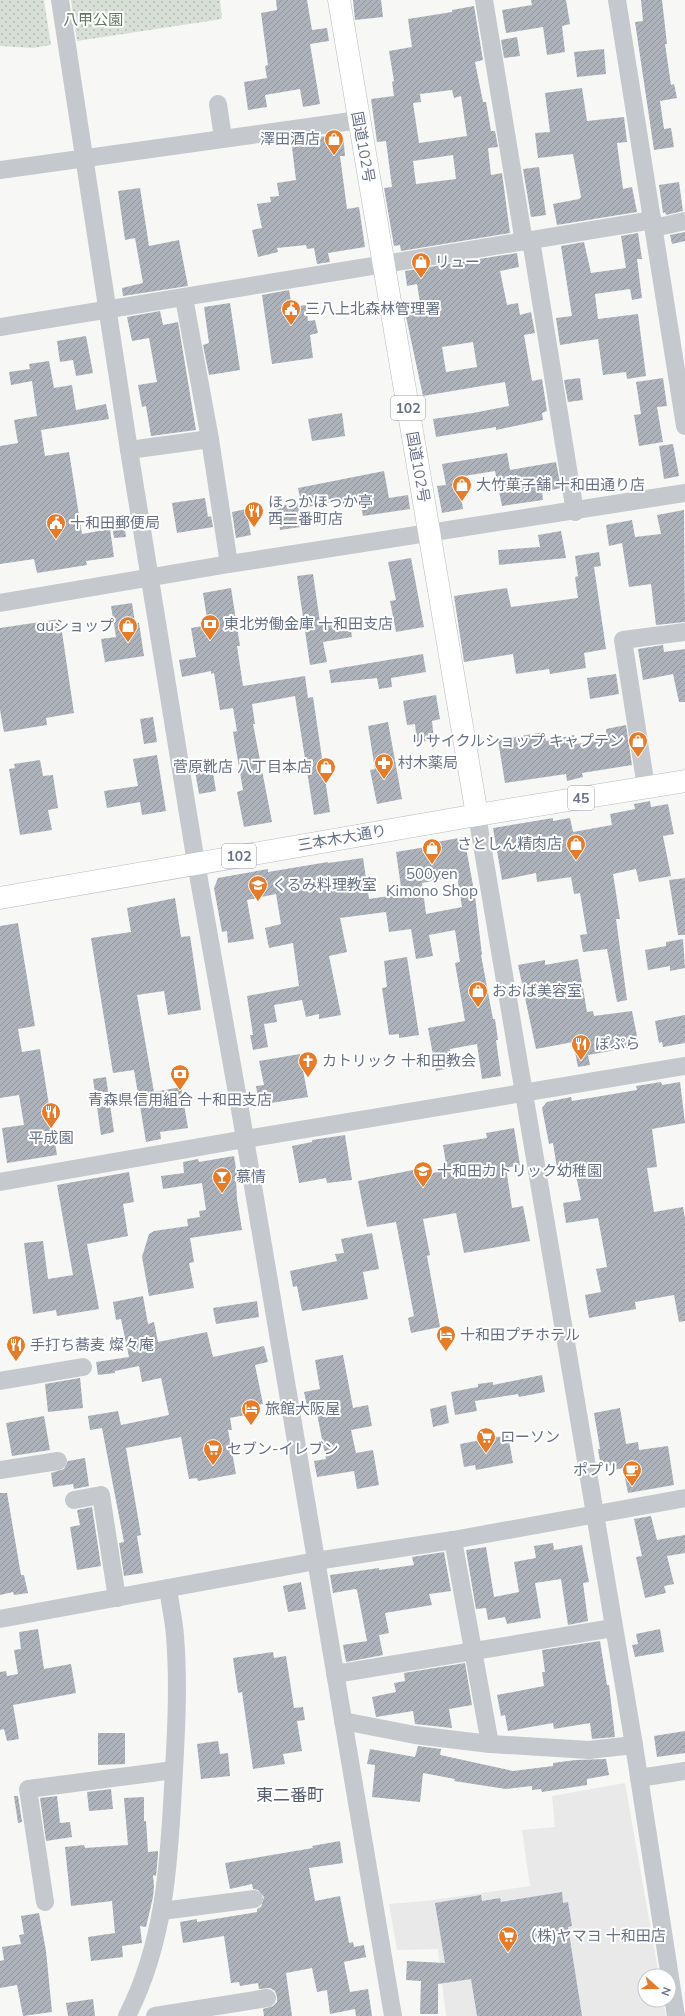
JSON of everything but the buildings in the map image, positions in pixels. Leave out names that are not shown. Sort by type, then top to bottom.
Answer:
[{"type":"main road","name":"国道102号","points":[[339,0],[477,815]]},
{"type":"main road","name":"三本木大通り","points":[[0,898],[196,863],[685,780]]},
{"type":"street","points":[[60,0],[149,577],[196,863],[245,1139],[393,2016]]},
{"type":"street","points":[[484,0],[575,512]]},
{"type":"street","points":[[617,0],[654,224],[677,321],[685,426]]},
{"type":"street","points":[[212,105],[218,139]]},
{"type":"street","points":[[0,170],[359,120]]},
{"type":"street","points":[[0,327],[528,241],[685,221]]},
{"type":"street","points":[[184,298],[210,439],[229,564]]},
{"type":"street","points":[[129,450],[210,439]]},
{"type":"street","points":[[0,603],[229,564],[429,532],[575,512],[685,493]]},
{"type":"street","points":[[646,787],[623,640],[685,632]]},
{"type":"street","points":[[477,815],[634,1746],[676,2016]]},
{"type":"street","points":[[0,1182],[245,1139],[685,1066]]},
{"type":"street","points":[[0,1381],[83,1368]]},
{"type":"street","points":[[0,1470],[58,1461]]},
{"type":"street","points":[[74,1500],[101,1495],[116,1598]]},
{"type":"street","points":[[0,1619],[316,1561],[454,1540],[685,1498]]},
{"type":"street","points":[[454,1540],[490,1744]]},
{"type":"street","points":[[127,2016],[137,1997],[157,1938],[162,1911],[170,1837],[177,1699],[176,1635],[168,1588]]},
{"type":"street","points":[[335,1674],[614,1628]]},
{"type":"street","points":[[343,1721],[415,1735],[490,1744],[589,1750],[634,1746]]},
{"type":"street","points":[[45,1902],[28,1789],[174,1770]]},
{"type":"street","points":[[639,1778],[685,1771]]},
{"type":"street","points":[[162,1911],[254,1899]]},
{"type":"street","points":[[155,2016],[196,2013],[267,1998]]},
{"type":"shaded area","points":[[625,1783],[658,1968],[637,1968],[637,2008],[664,2008],[666,2016],[446,2016],[438,1949],[397,1950],[389,1904],[426,1901],[530,1886],[522,1830],[555,1827],[552,1796]]},
{"type":"green space","points":[[0,0],[44,0],[51,45],[33,48],[0,46]]},
{"type":"green space","name":"八甲公園","points":[[71,0],[220,0],[222,19],[77,41]]},
{"type":"place","name":"澤田酒店","points":[[334,156]]},
{"type":"place","name":"リュー","points":[[421,279]]},
{"type":"place","name":"三八上北森林管理署","points":[[291,326]]},
{"type":"place","name":"大竹菓子舗 十和田通り店","points":[[462,502]]},
{"type":"place","name":"ほっかほっか亭 西二番町店","points":[[254,528]]},
{"type":"place","name":"十和田郵便局","points":[[56,540]]},
{"type":"place","name":"東北労働金庫 十和田支店","points":[[210,641]]},
{"type":"place","name":"auショップ","points":[[128,643]]},
{"type":"place","name":"リサイクルショップ キャプテン","points":[[638,758]]},
{"type":"place","name":"村木薬局","points":[[384,780]]},
{"type":"place","name":"菅原靴店 八丁目本店","points":[[326,784]]},
{"type":"place","name":"さとしん精肉店","points":[[576,861]]},
{"type":"place","name":"500yen Kimono Shop","points":[[432,865]]},
{"type":"place","name":"くるみ料理教室","points":[[258,902]]},
{"type":"place","name":"おおば美容室","points":[[478,1008]]},
{"type":"place","name":"ぽぷら","points":[[581,1061]]},
{"type":"place","name":"カトリック 十和田教会","points":[[308,1078]]},
{"type":"place","name":"青森県信用組合 十和田支店","points":[[180,1091]]},
{"type":"place","name":"平成園","points":[[51,1129]]},
{"type":"place","name":"十和田カトリック幼稚園","points":[[423,1188]]},
{"type":"place","name":"慕情","points":[[222,1194]]},
{"type":"place","name":"十和田プチホテル","points":[[446,1352]]},
{"type":"place","name":"手打ち蕎麦 燦々庵","points":[[16,1362]]},
{"type":"place","name":"旅館大阪屋","points":[[251,1426]]},
{"type":"place","name":"ローソン","points":[[486,1454]]},
{"type":"place","name":"セブン-イレブン","points":[[213,1466]]},
{"type":"place","name":"ポプリ","points":[[632,1487]]},
{"type":"place","name":"（株)ヤマヨ 十和田店","points":[[508,1953]]},
{"type":"district","name":"東二番町","points":[[290,1795]]}]
